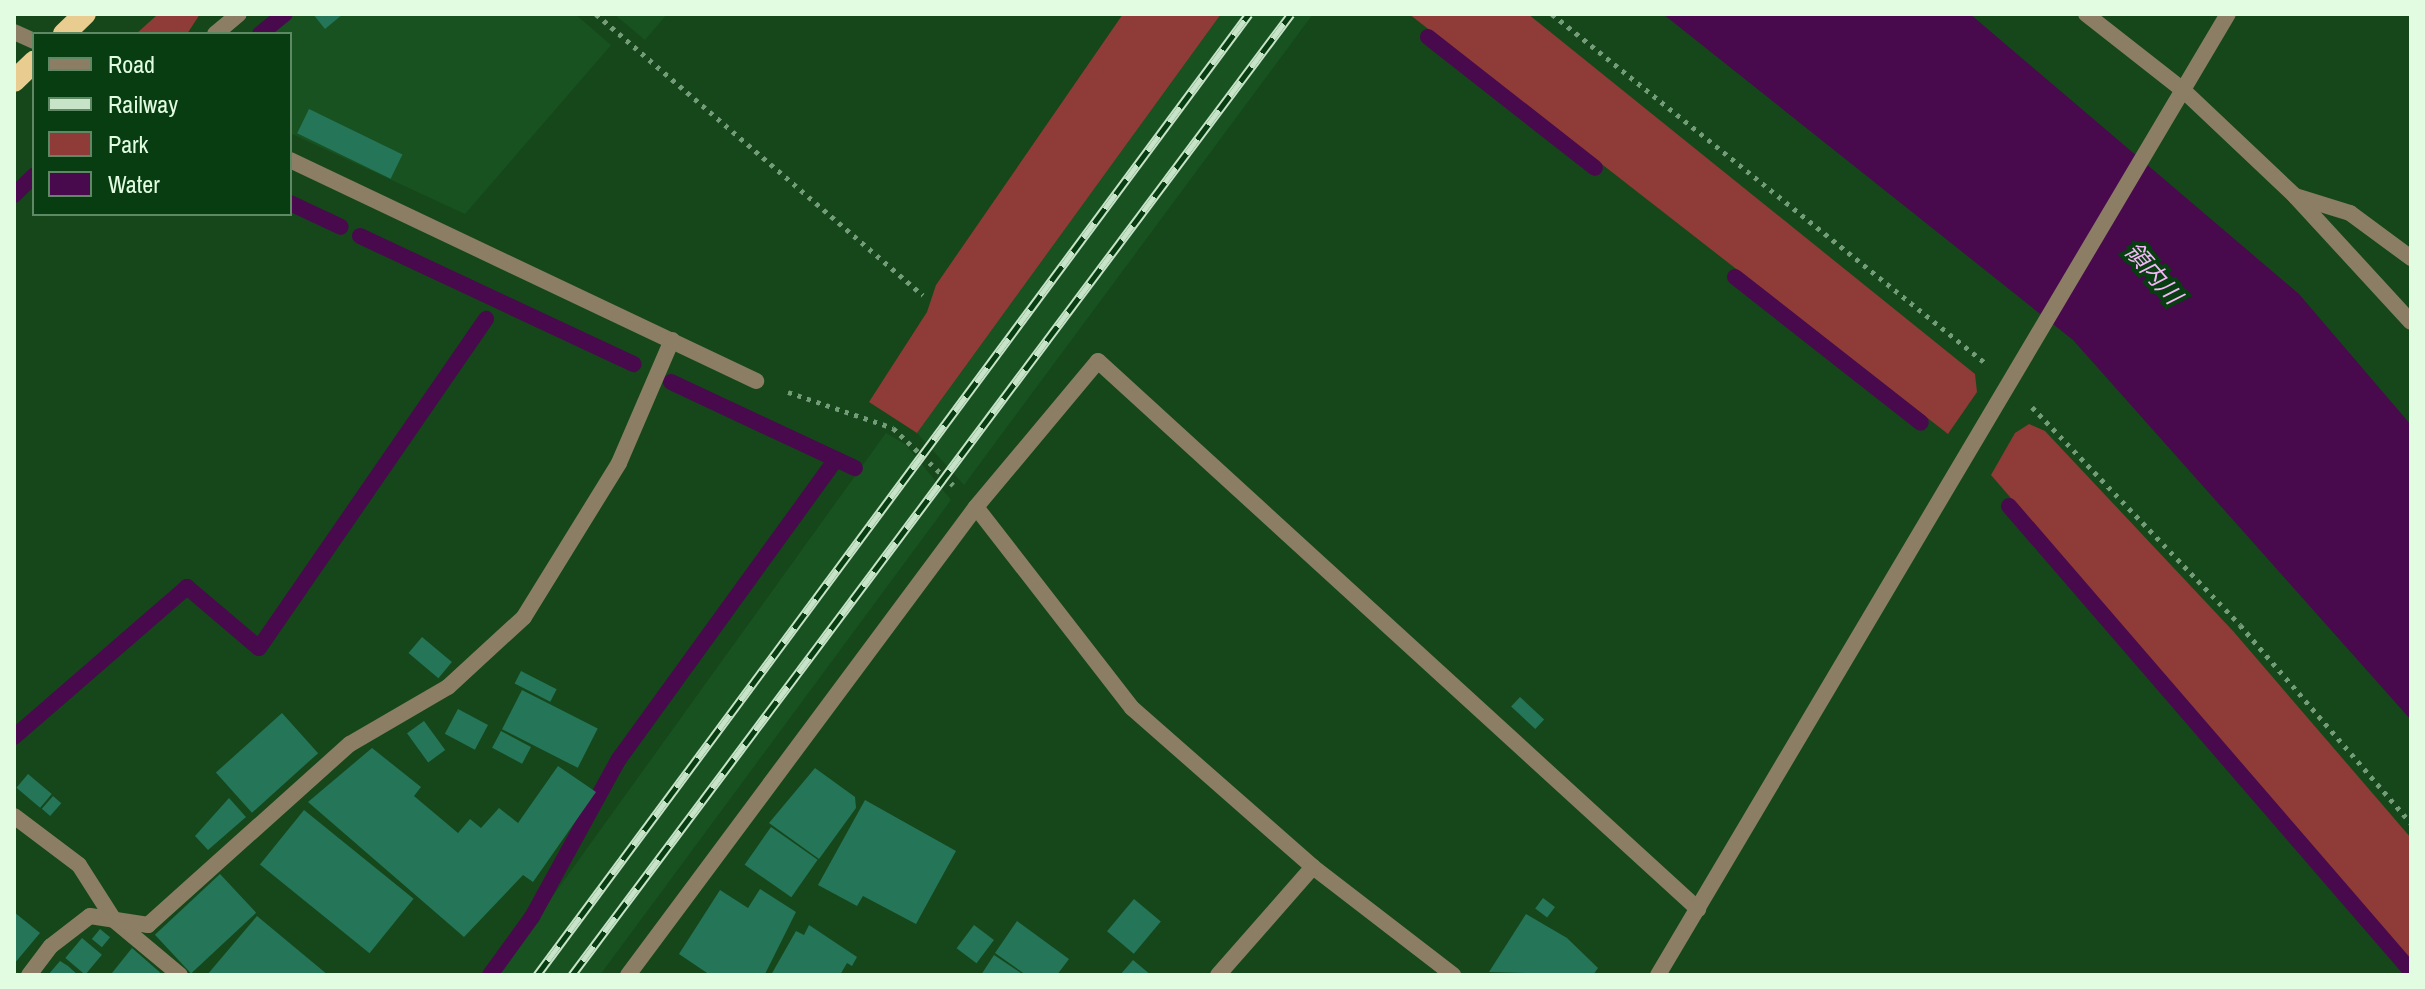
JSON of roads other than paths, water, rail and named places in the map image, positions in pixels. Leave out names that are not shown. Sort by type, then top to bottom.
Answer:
[{"type":"highway","points":[[66,32],[85,14]]},
{"type":"highway","points":[[14,81],[32,64]]},
{"type":"street","points":[[217,32],[239,14]]},
{"type":"street","points":[[2086,14],[2183,90],[2295,196],[2411,322]]},
{"type":"street","points":[[1658,975],[2012,385],[2228,14]]},
{"type":"street","points":[[292,161],[756,381]]},
{"type":"street","points":[[2295,196],[2350,213],[2411,258]]},
{"type":"street","points":[[29,975],[51,946],[90,916],[148,925],[350,744],[448,687],[524,617],[619,463],[672,340]]},
{"type":"street","points":[[628,975],[976,507],[1098,361],[1698,909]]},
{"type":"street","points":[[976,507],[1132,708],[1313,867],[1453,975]]},
{"type":"street","points":[[14,816],[79,865],[114,920],[180,975]]},
{"type":"street","points":[[1218,975],[1313,867]]},
{"type":"water","name":"領内川","points":[[1663,14],[1970,14],[2299,294],[2411,425],[2411,720],[2073,340]]},
{"type":"waterway","points":[[262,32],[285,14]]},
{"type":"waterway","points":[[1428,37],[1595,168]]},
{"type":"waterway","points":[[14,195],[32,178]]},
{"type":"waterway","points":[[292,204],[341,227]]},
{"type":"waterway","points":[[360,236],[633,364]]},
{"type":"waterway","points":[[1735,277],[1921,423]]},
{"type":"waterway","points":[[14,737],[187,587],[259,648],[486,319]]},
{"type":"waterway","points":[[671,382],[855,468]]},
{"type":"waterway","points":[[490,975],[532,917],[619,759],[836,459]]},
{"type":"waterway","points":[[2009,506],[2411,971]]},
{"type":"railway","points":[[537,975],[1249,14]]},
{"type":"railway","points":[[572,975],[1291,14]]}]
